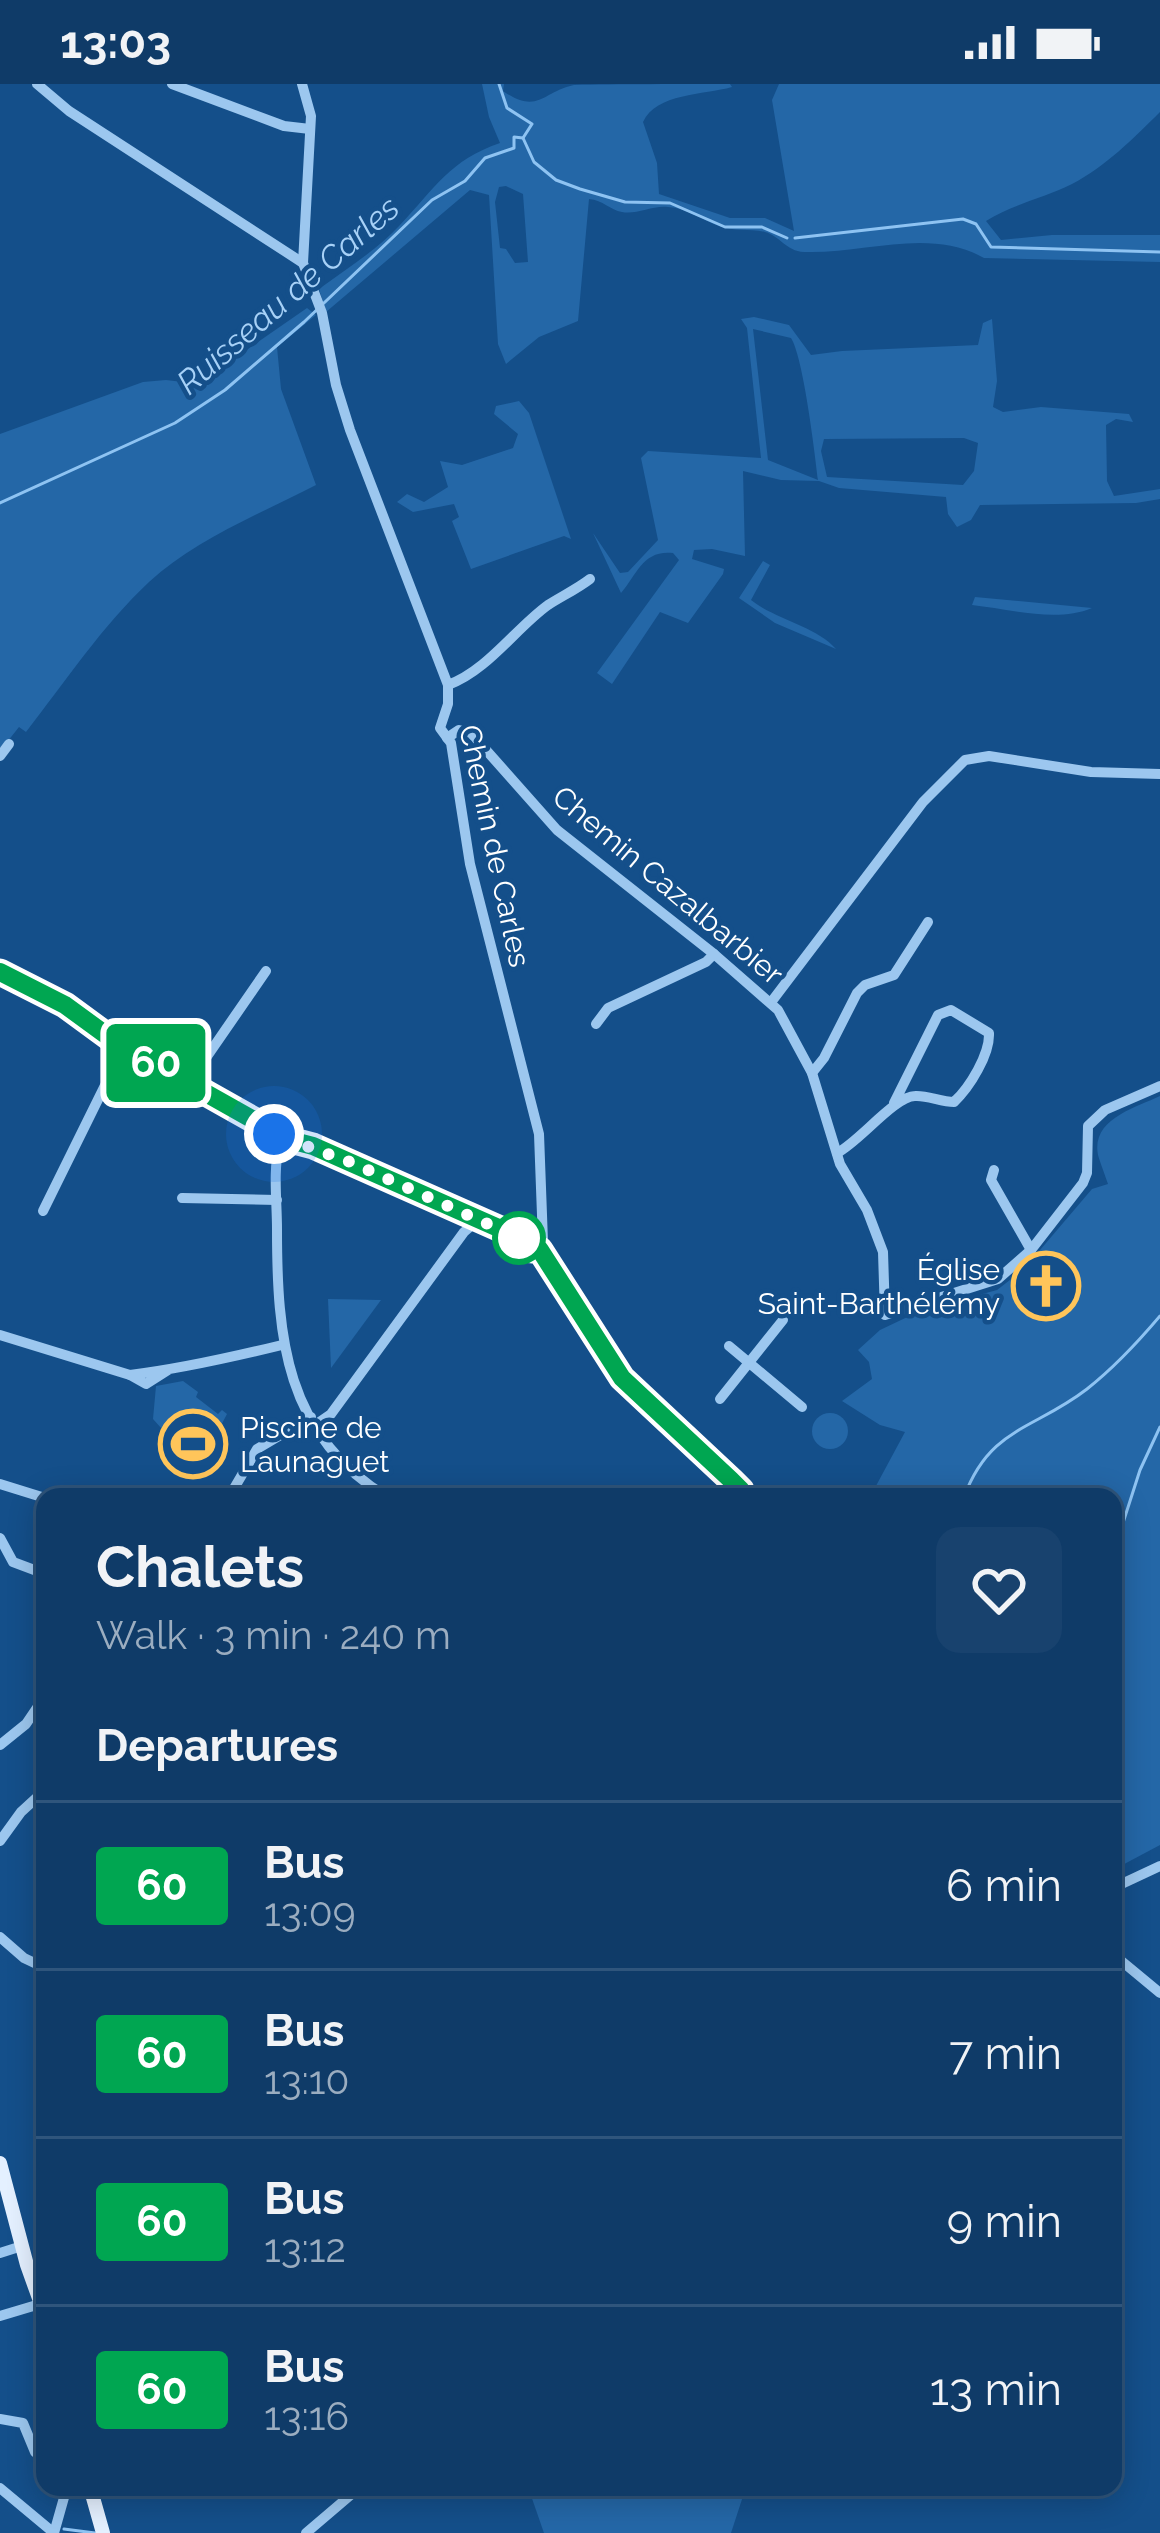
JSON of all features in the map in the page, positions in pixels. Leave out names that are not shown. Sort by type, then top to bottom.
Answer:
[{"type":"main road","points":[[0,2163],[36,2287]]},
{"type":"main road","points":[[93,2496],[103,2533]]},
{"type":"street","points":[[37,84],[69,111],[303,263],[310,130],[309,100],[302,84]]},
{"type":"street","points":[[172,84],[284,126],[310,130]]},
{"type":"street","name":"Chemin de Carles","points":[[303,263],[322,313],[350,430],[448,685],[448,704],[440,724],[447,738],[474,882],[538,1134],[537,1243]]},
{"type":"street","points":[[448,685],[514,639],[544,608],[590,579]]},
{"type":"street","name":"Chemin Cazalbarbier","points":[[447,738],[459,730],[471,733],[557,830],[772,1001],[812,1073],[837,1153],[883,1252],[884,1315],[988,1285],[1031,1250]]},
{"type":"street","points":[[0,755],[9,745]]},
{"type":"street","points":[[772,1001],[923,802],[964,760],[989,756],[1091,772],[1160,774]]},
{"type":"street","points":[[812,1073],[857,993],[894,974],[928,922]]},
{"type":"street","points":[[596,1024],[608,1008],[714,954]]},
{"type":"street","points":[[188,1084],[266,971]]},
{"type":"street","points":[[2,976],[65,1005],[118,1049]]},
{"type":"street","points":[[837,1153],[880,1121],[894,1103],[938,1016],[951,1010],[988,1033],[990,1043],[954,1102],[915,1096],[894,1103]]},
{"type":"street","points":[[43,1211],[118,1049],[130,1041],[133,1052],[280,1143],[313,1146],[537,1243],[622,1378],[734,1488]]},
{"type":"street","points":[[994,1169],[992,1180],[1031,1250],[1083,1184],[1088,1126],[1105,1110],[1160,1086]]},
{"type":"street","points":[[280,1143],[282,1345],[313,1421],[345,1467],[374,1488]]},
{"type":"street","points":[[182,1198],[277,1200]]},
{"type":"street","points":[[235,1488],[257,1449],[332,1414],[472,1217]]},
{"type":"street","points":[[720,1399],[783,1320]]},
{"type":"street","points":[[0,1335],[130,1375],[282,1345]]},
{"type":"street","points":[[729,1346],[802,1407]]},
{"type":"street","points":[[0,1484],[36,1495]]},
{"type":"street","points":[[0,1538],[13,1562],[36,1571]]},
{"type":"street","points":[[0,1745],[36,1709]]},
{"type":"street","points":[[0,1841],[36,1798]]},
{"type":"street","points":[[1122,1884],[1160,1865]]},
{"type":"street","points":[[0,1936],[36,1964]]},
{"type":"street","points":[[1122,1962],[1160,1994]]},
{"type":"street","points":[[0,2253],[22,2246]]},
{"type":"street","points":[[0,2316],[36,2309]]},
{"type":"street","points":[[0,2419],[23,2423],[36,2453]]},
{"type":"street","points":[[0,2488],[54,2533],[64,2496]]},
{"type":"street","points":[[306,2533],[349,2496]]},
{"type":"shaded area","points":[[482,84],[504,84],[503,91],[532,101],[574,85],[730,84],[732,87],[669,100],[649,112],[643,122],[657,163],[659,194],[730,218],[765,218],[794,231],[772,100],[779,84],[1160,84],[1160,112],[1107,161],[1072,184],[986,221],[1001,240],[1160,235],[1160,262],[984,258],[963,249],[919,243],[804,252],[765,232],[725,228],[675,208],[627,213],[589,199],[578,321],[539,337],[506,364],[498,344],[489,195],[470,190],[326,312],[319,289],[381,243],[456,167],[500,143]],"holes":[[[499,187],[523,194],[528,262],[515,263],[500,248],[495,202]]]},
{"type":"shaded area","points":[[307,308],[316,315],[277,347],[281,389],[316,485],[208,540],[149,582],[100,636],[26,732],[19,727],[0,751],[0,434],[143,382],[208,385],[238,356]]},
{"type":"shaded area","points":[[741,319],[789,325],[811,355],[978,345],[983,323],[992,319],[997,381],[993,407],[1003,412],[1041,407],[1129,414],[1133,422],[1116,419],[1106,425],[1107,481],[1114,496],[1160,489],[1160,499],[980,505],[971,520],[957,527],[948,514],[946,497],[839,488],[743,471],[745,556],[694,550],[692,559],[724,569],[723,574],[688,623],[660,612],[612,684],[597,673],[679,560],[673,553],[655,555],[642,564],[621,593],[593,533],[620,573],[628,572],[658,540],[641,458],[648,451],[761,458],[747,328]],"holes":[[[753,329],[791,338],[808,406],[818,480],[768,460]],[[964,438],[978,443],[974,471],[963,485],[827,477],[821,451],[824,439]]]},
{"type":"shaded area","points":[[519,401],[529,413],[571,539],[564,536],[471,569],[452,521],[459,517],[454,504],[413,512],[397,502],[407,494],[424,502],[448,487],[440,461],[462,465],[513,448],[518,434],[494,414],[496,406]]},
{"type":"shaded area","points":[[763,561],[770,565],[751,600],[818,634],[836,649],[775,623],[739,598]]},
{"type":"shaded area","points":[[975,597],[1092,608],[1033,614],[972,605]]},
{"type":"shaded area","points":[[1160,1096],[1160,1845],[1122,1865],[1122,1488],[875,1488],[905,1432],[880,1425],[842,1401],[872,1379],[869,1362],[858,1350],[880,1330],[920,1311],[997,1290],[1023,1270],[1092,1189],[1108,1184],[1098,1143],[1101,1132],[1117,1116]],"holes":[[[1052,1267],[1063,1270],[1067,1280],[1040,1303],[1028,1288]]]},
{"type":"shaded area","points":[[328,1299],[381,1300],[331,1368]]},
{"type":"shaded area","name":"Piscine de Launaguet","points":[[183,1381],[218,1414],[222,1410],[227,1414],[198,1469],[153,1419],[156,1386]]},
{"type":"shaded area","points":[[830,1413],[842,1419],[848,1431],[842,1443],[830,1449],[818,1443],[812,1431],[818,1419]]},
{"type":"shaded area","points":[[531,2496],[743,2496],[731,2533],[544,2533]]},
{"type":"waterway","name":"Ruisseau de Carles","points":[[0,503],[175,423],[225,390],[432,200],[465,181],[485,158],[514,148],[514,137],[523,138],[532,124],[507,108],[499,84]]},
{"type":"waterway","points":[[523,138],[534,162],[556,180],[625,202],[670,203],[725,227],[762,227],[787,238]]},
{"type":"waterway","points":[[795,238],[963,219],[976,224],[991,247],[1160,252]]},
{"type":"waterway","points":[[968,1488],[1000,1443],[1087,1389],[1160,1316]]},
{"type":"waterway","points":[[1122,1526],[1160,1427]]},
{"type":"waterway","points":[[64,2529],[95,2533]]},
{"type":"bus line","name":"60","points":[[0,972],[65,1005],[117,1043],[130,1041],[133,1052],[211,1097],[275,1132],[287,1131],[290,1140],[530,1242],[532,1250],[540,1250],[615,1369],[739,1488]]},
{"type":"place","name":"Église Saint-Barthélémy","points":[[1046,1286]]},
{"type":"place","name":"Piscine de Launaguet","points":[[193,1444]]},
{"type":"route","points":[[274,1134],[284,1129],[290,1140],[519,1238]]}]
